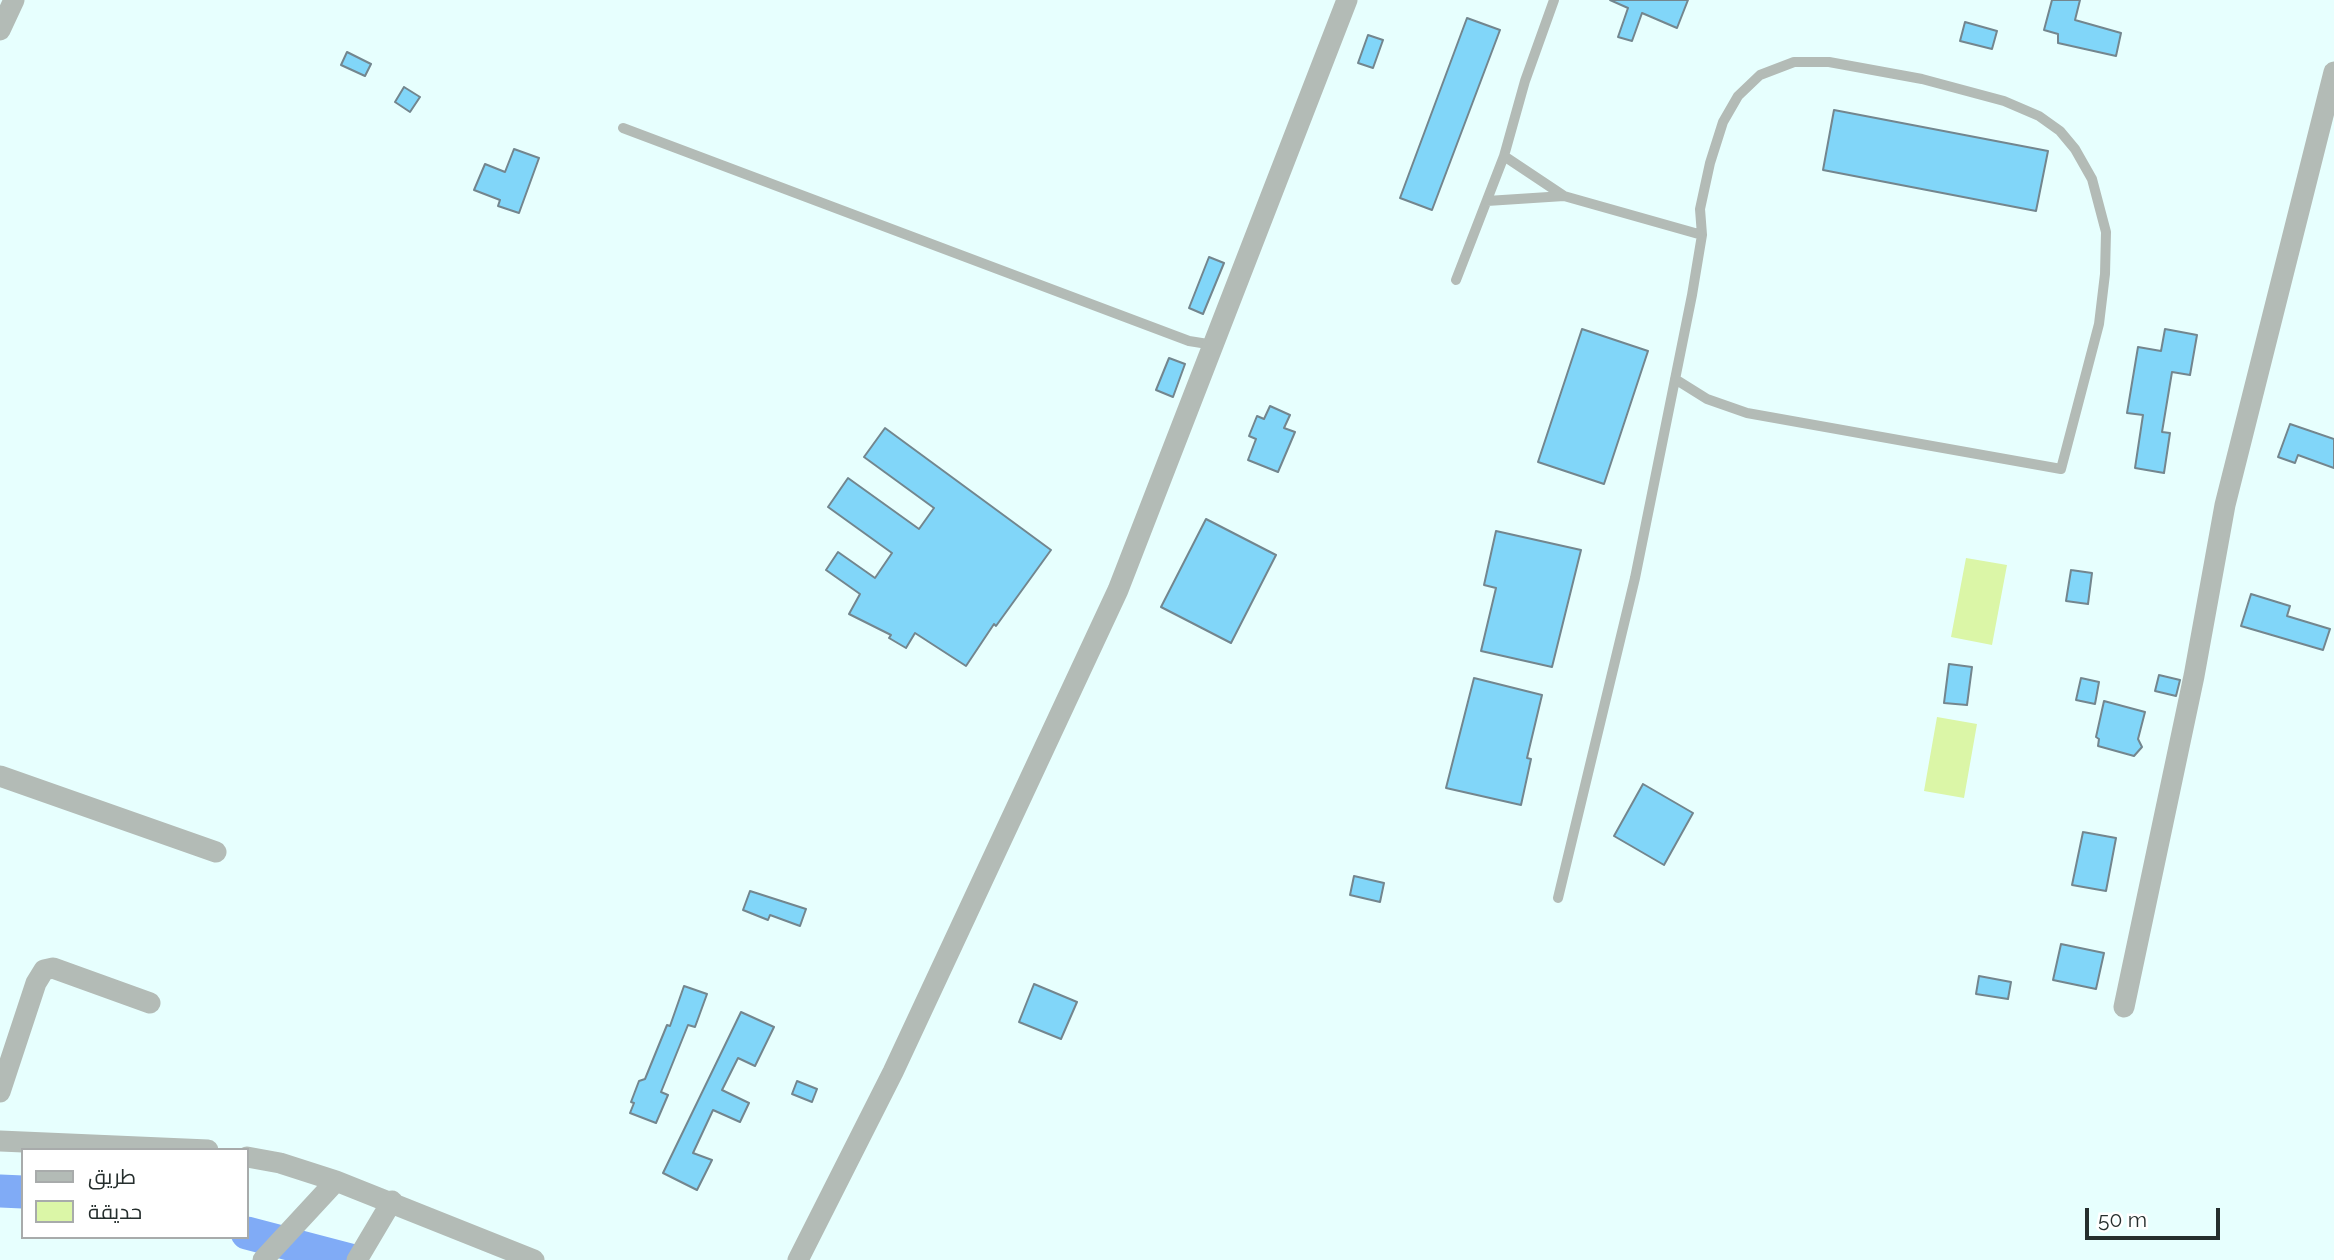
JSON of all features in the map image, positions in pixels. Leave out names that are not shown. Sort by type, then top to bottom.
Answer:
[{"type":"street","points":[[1,26],[14,0]]},
{"type":"street","points":[[798,1260],[892,1072],[1118,590],[1347,0]]},
{"type":"street","points":[[2124,1007],[2194,676],[2225,505],[2334,72]]},
{"type":"street","points":[[0,776],[216,852]]},
{"type":"street","points":[[0,1092],[36,983],[48,968],[150,1003]]},
{"type":"street","points":[[0,1141],[162,1148]]},
{"type":"street","points":[[248,1157],[280,1163],[392,1201],[534,1260]]},
{"type":"street","points":[[263,1260],[336,1181]]},
{"type":"street","points":[[357,1260],[392,1201]]},
{"type":"lane","points":[[1456,280],[1504,156],[1525,81],[1554,0]]},
{"type":"lane","points":[[1558,898],[1635,578],[1702,235],[1700,209],[1710,163],[1723,122],[1738,96],[1760,75],[1794,62],[1829,62],[1922,79],[2004,101],[2039,116],[2060,131],[2075,149],[2092,179],[2106,232],[2099,324],[2061,469],[1747,413],[1707,399],[1675,379]]},
{"type":"lane","points":[[623,128],[1164,332],[1189,341],[1214,345]]},
{"type":"lane","points":[[1504,156],[1564,196],[1702,235]]},
{"type":"lane","points":[[1487,201],[1564,196]]},
{"type":"green space","points":[[1966,558],[2007,565],[1992,645],[1951,637]]},
{"type":"green space","points":[[1937,717],[1977,724],[1964,798],[1924,791]]},
{"type":"building","points":[[1610,0],[1688,0],[1677,28],[1642,13],[1632,41],[1618,37],[1628,8]]},
{"type":"building","points":[[2052,0],[2080,0],[2075,20],[2121,33],[2116,56],[2058,43],[2058,34],[2044,30]]},
{"type":"building","points":[[1467,18],[1500,30],[1432,210],[1400,198]]},
{"type":"building","points":[[1965,22],[1997,31],[1992,49],[1960,41]]},
{"type":"building","points":[[1368,35],[1383,40],[1373,68],[1358,63]]},
{"type":"building","points":[[347,52],[371,64],[365,76],[341,65]]},
{"type":"building","points":[[404,87],[420,97],[410,112],[395,102]]},
{"type":"building","points":[[1834,110],[2048,151],[2036,211],[1823,170]]},
{"type":"building","points":[[514,149],[539,158],[519,213],[498,206],[500,200],[474,190],[485,164],[505,172]]},
{"type":"building","points":[[1209,257],[1224,263],[1203,314],[1189,308]]},
{"type":"building","points":[[1582,329],[1648,351],[1604,484],[1538,462]]},
{"type":"building","points":[[2165,329],[2197,335],[2190,375],[2172,372],[2162,432],[2170,433],[2164,473],[2135,468],[2143,415],[2127,413],[2138,347],[2161,351]]},
{"type":"building","points":[[1169,358],[1185,364],[1173,397],[1156,390]]},
{"type":"building","points":[[1270,406],[1290,415],[1284,428],[1295,432],[1278,472],[1248,460],[1256,439],[1249,436],[1257,416],[1264,419]]},
{"type":"building","points":[[2290,424],[2334,439],[2334,468],[2298,455],[2295,463],[2278,457]]},
{"type":"building","points":[[885,428],[1051,550],[996,626],[994,624],[966,666],[915,633],[906,648],[889,638],[891,635],[849,614],[860,594],[826,570],[838,552],[875,578],[892,553],[828,507],[848,478],[919,529],[934,508],[864,457]]},
{"type":"building","points":[[1206,519],[1276,555],[1231,643],[1161,607]]},
{"type":"building","points":[[1496,531],[1581,550],[1552,667],[1481,651],[1496,588],[1484,585]]},
{"type":"building","points":[[2071,570],[2092,573],[2088,604],[2066,601]]},
{"type":"building","points":[[2251,594],[2290,606],[2287,616],[2330,629],[2323,650],[2241,626]]},
{"type":"building","points":[[1949,664],[1972,667],[1967,705],[1944,703]]},
{"type":"building","points":[[2159,675],[2180,680],[2176,696],[2155,691]]},
{"type":"building","points":[[1474,678],[1542,695],[1527,758],[1531,759],[1521,805],[1446,788]]},
{"type":"building","points":[[2081,678],[2099,682],[2095,704],[2076,700]]},
{"type":"building","points":[[2104,701],[2145,712],[2138,739],[2142,747],[2134,756],[2098,746],[2099,739],[2096,737]]},
{"type":"building","points":[[1643,784],[1693,813],[1664,865],[1614,836]]},
{"type":"building","points":[[2083,832],[2116,838],[2106,891],[2072,885]]},
{"type":"building","points":[[1354,876],[1384,883],[1380,902],[1350,895]]},
{"type":"building","points":[[750,891],[806,909],[800,926],[770,915],[768,920],[743,910]]},
{"type":"building","points":[[2061,944],[2104,953],[2096,989],[2053,980]]},
{"type":"building","points":[[1979,976],[2011,982],[2008,999],[1976,994]]},
{"type":"building","points":[[1034,984],[1077,1002],[1061,1039],[1019,1022]]},
{"type":"building","points":[[684,986],[707,994],[695,1027],[688,1025],[661,1092],[668,1095],[656,1123],[630,1113],[634,1103],[631,1102],[639,1081],[645,1079],[667,1025],[670,1026]]},
{"type":"building","points":[[741,1012],[774,1027],[755,1066],[738,1058],[722,1090],[749,1103],[740,1122],[713,1110],[693,1153],[712,1160],[697,1190],[663,1173]]},
{"type":"building","points":[[797,1081],[817,1089],[812,1102],[792,1094]]},
{"type":"waterway","points":[[0,1191],[21,1192]]},
{"type":"waterway","points":[[248,1233],[350,1260]]}]
